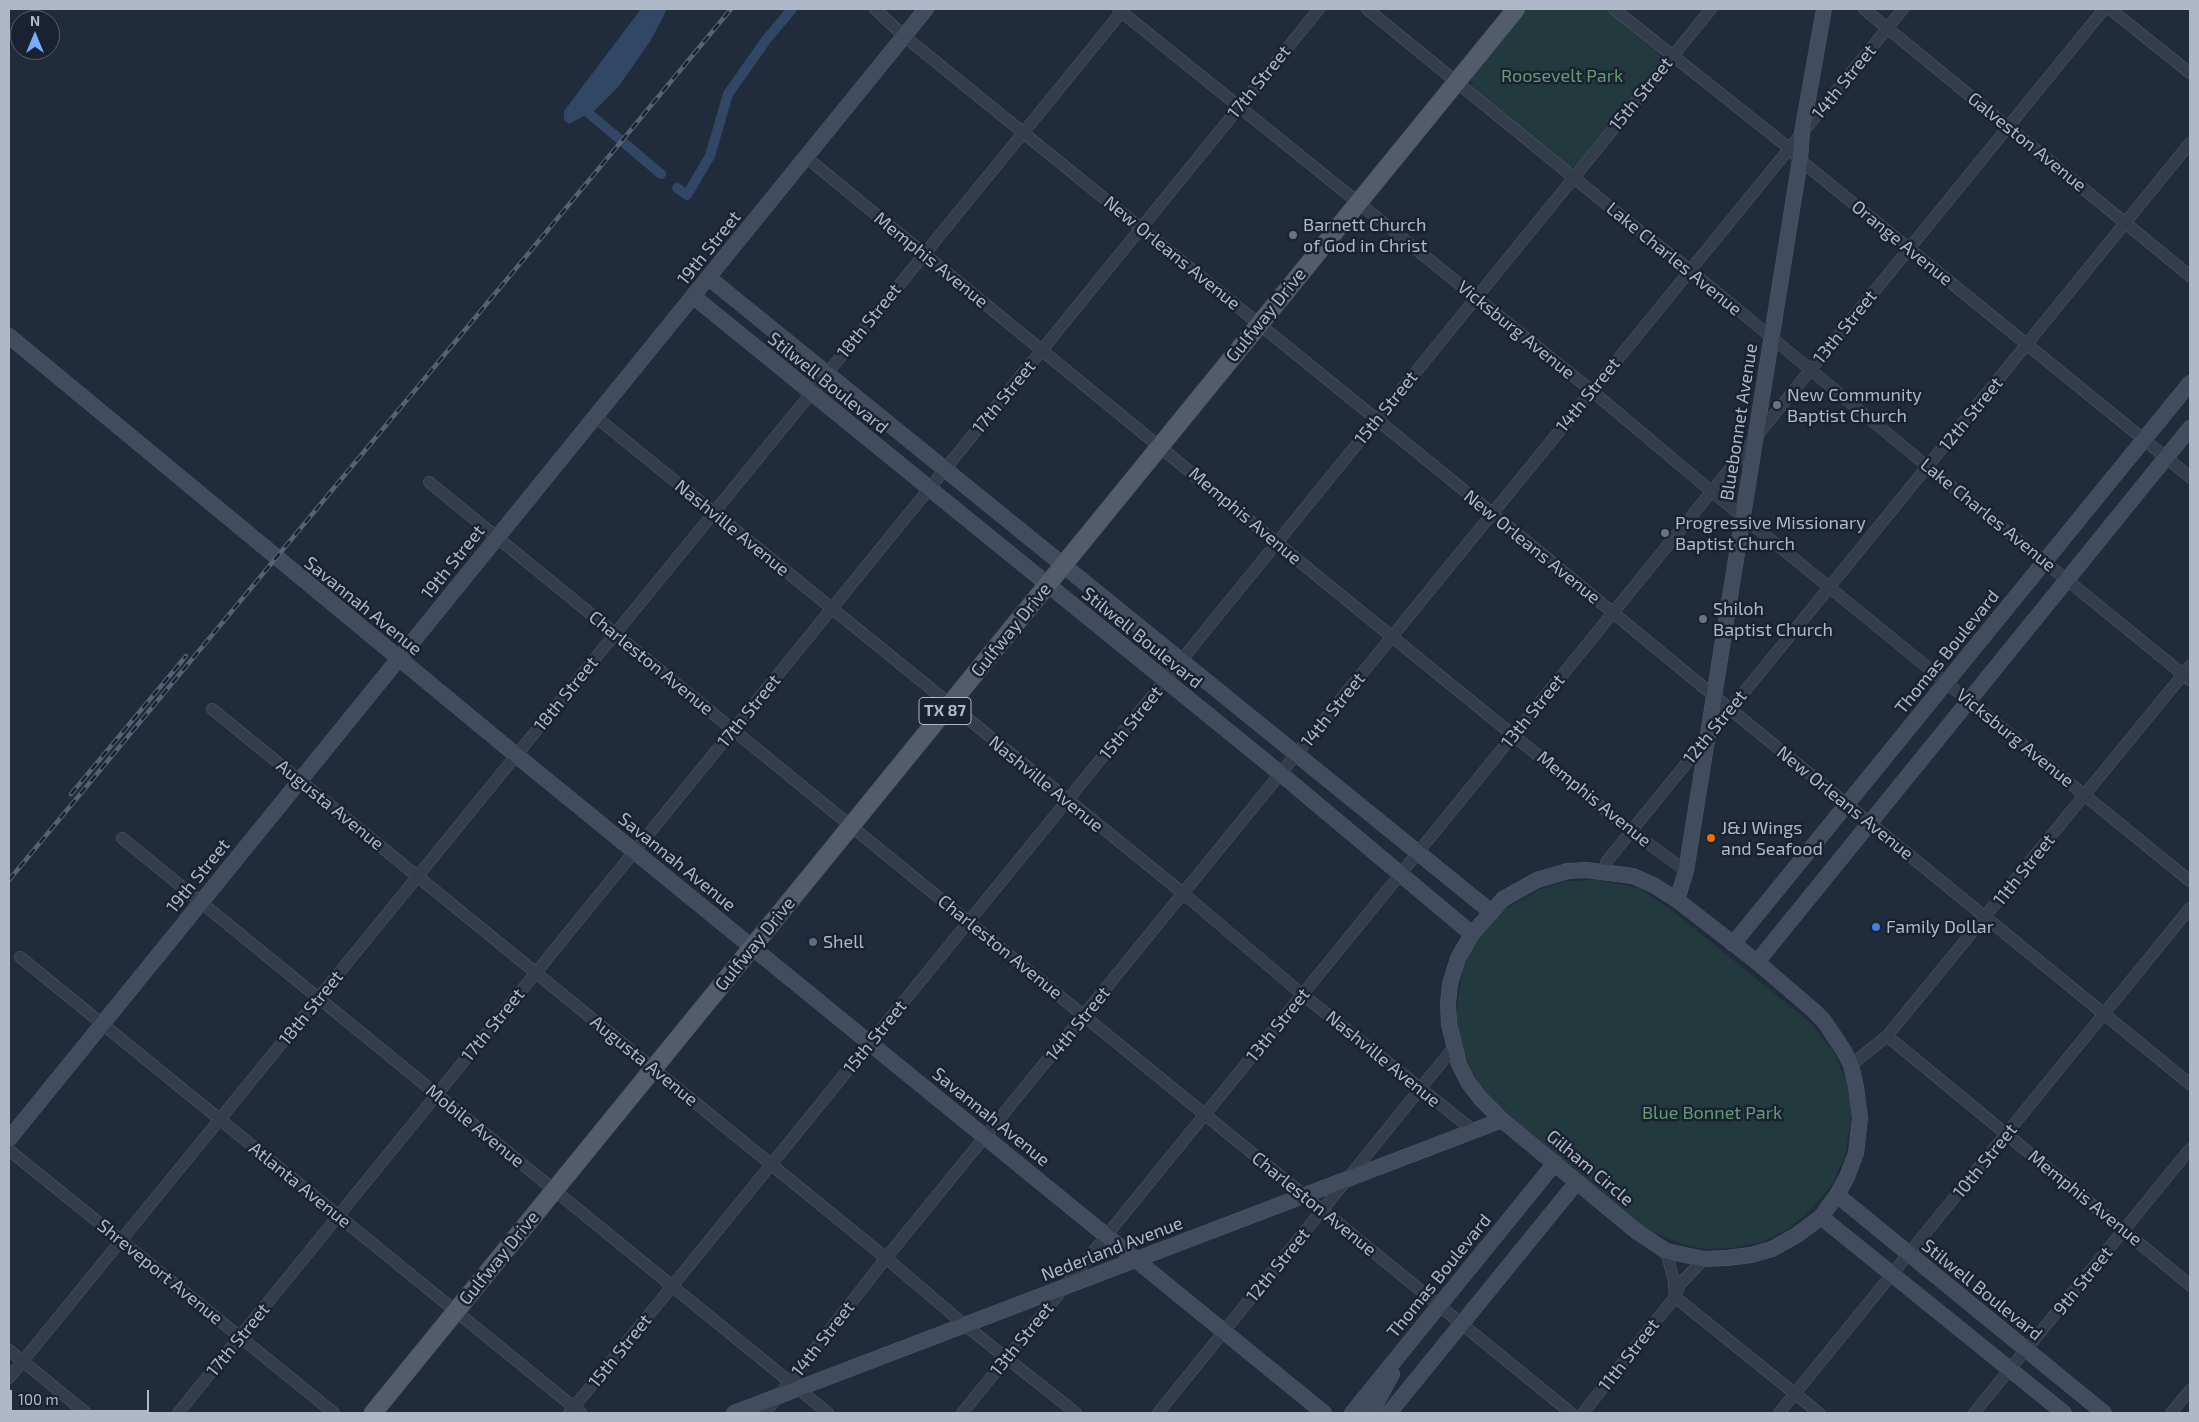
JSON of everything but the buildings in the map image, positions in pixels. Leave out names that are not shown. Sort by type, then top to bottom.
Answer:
[{"type":"main road","name":"Gulfway Drive","points":[[373,1413],[1516,9]]},
{"type":"street","name":"New Orleans Avenue","points":[[875,9],[904,36],[1492,513],[2190,1084]]},
{"type":"street","name":"19th Street","points":[[9,1139],[398,659],[694,298],[926,9]]},
{"type":"street","name":"17th Street","points":[[178,1413],[1319,9]]},
{"type":"street","name":"Lake Charles Avenue","points":[[1367,9],[1690,270],[1928,467],[2188,673]]},
{"type":"street","name":"Orange Avenue","points":[[1614,9],[1789,148],[1800,160],[2190,478]]},
{"type":"street","name":"15th Street","points":[[575,1411],[672,1287],[1711,9]]},
{"type":"street","name":"Bluebonnet Avenue","points":[[1677,900],[1686,871],[1800,160],[1802,133],[1824,9]]},
{"type":"street","name":"Galveston Avenue","points":[[1864,9],[2190,276]]},
{"type":"street","name":"14th Street","points":[[795,1386],[886,1258],[1903,9]]},
{"type":"street","name":"13th Street","points":[[962,1413],[2104,9]]},
{"type":"street","points":[[2110,9],[2190,73]]},
{"type":"street","name":"Vicksburg Avenue","points":[[1121,10],[1592,391],[2190,881]]},
{"type":"street","name":"18th Street","points":[[9,1378],[1121,10]]},
{"type":"street","name":"12th Street","points":[[1603,871],[1606,861],[2190,143]]},
{"type":"street","name":"Memphis Avenue","points":[[807,158],[1632,831],[1686,871]]},
{"type":"street","name":"Stilwell Boulevard","points":[[710,278],[1490,912]]},
{"type":"street","name":"Stilwell Boulevard","points":[[694,298],[1280,774],[1472,934]]},
{"type":"street","name":"Savannah Avenue","points":[[9,336],[398,659],[1324,1413]]},
{"type":"street","name":"Thomas Boulevard","points":[[1733,944],[2190,383]]},
{"type":"street","name":"Nashville Avenue","points":[[596,417],[1184,894],[1303,995],[1474,1131]]},
{"type":"street","points":[[1757,962],[2190,428]]},
{"type":"street","name":"Charleston Avenue","points":[[429,482],[1085,1015],[1304,1195],[1322,1212],[1571,1413]]},
{"type":"street","name":"11th Street","points":[[1851,1065],[1887,1036],[2188,673]]},
{"type":"street","name":"Augusta Avenue","points":[[212,709],[886,1258],[966,1326],[1076,1413]]},
{"type":"street","name":"Mobile Avenue","points":[[122,838],[828,1413]]},
{"type":"street","name":"Gilham Circle","points":[[1568,871],[1603,871],[1632,876],[1655,886],[1677,900],[1733,944],[1757,962],[1824,1021],[1844,1051],[1851,1065],[1859,1101],[1859,1136],[1856,1153],[1847,1177],[1837,1196],[1821,1217],[1797,1235],[1772,1249],[1751,1255],[1704,1259],[1666,1251],[1636,1230],[1502,1120],[1480,1098],[1468,1082],[1459,1064],[1449,1024],[1448,1004],[1450,984],[1458,958],[1472,934],[1490,912],[1503,899],[1537,880],[1568,871]]},
{"type":"street","name":"10th Street","points":[[1779,1413],[2190,908]]},
{"type":"street","name":"Atlanta Avenue","points":[[20,957],[575,1411]]},
{"type":"street","name":"Memphis Avenue","points":[[1887,1036],[2190,1284]]},
{"type":"street","name":"12th Street","points":[[1158,1413],[1322,1212],[1345,1179],[1421,1090],[1454,1047]]},
{"type":"street","name":"Nederland Avenue","points":[[734,1413],[780,1396],[795,1386],[966,1326],[1502,1120]]},
{"type":"street","name":"9th Street","points":[[1974,1413],[2190,1149]]},
{"type":"street","name":"Shreveport Avenue","points":[[9,1150],[334,1413]]},
{"type":"street","name":"Thomas Boulevard","points":[[1352,1413],[1555,1163]]},
{"type":"street","points":[[1388,1413],[1577,1182]]},
{"type":"street","name":"Stilwell Boulevard","points":[[1837,1196],[2104,1413]]},
{"type":"street","points":[[1821,1217],[2064,1413]]},
{"type":"street","points":[[1666,1251],[1674,1281],[1675,1297],[1819,1413]]},
{"type":"street","name":"11th Street","points":[[1583,1413],[1675,1297],[1680,1284],[1704,1259]]},
{"type":"street","points":[[9,1350],[86,1413]]},
{"type":"street","points":[[1371,1413],[1392,1375],[1400,1354]]},
{"type":"street","points":[[2172,1413],[2190,1390]]},
{"type":"street","name":"14th Street","points":[[765,1413],[780,1396]]},
{"type":"green space","name":"Roosevelt Park","points":[[1527,9],[1605,9],[1660,54],[1661,61],[1575,167],[1570,168],[1471,87],[1472,76]]},
{"type":"green space","name":"Blue Bonnet Park","points":[[1597,880],[1639,888],[1673,911],[1812,1024],[1835,1054],[1847,1083],[1852,1112],[1845,1156],[1833,1183],[1806,1215],[1785,1231],[1762,1242],[1731,1248],[1707,1249],[1684,1245],[1641,1227],[1494,1102],[1480,1085],[1461,1044],[1456,1022],[1464,966],[1475,942],[1502,911],[1540,889],[1566,881]]},
{"type":"water","points":[[641,9],[667,9],[651,40],[619,86],[595,110],[569,124],[564,120],[564,111]]},
{"type":"waterway","points":[[677,188],[687,195],[710,156],[728,94],[766,40],[792,9]]},
{"type":"waterway","points":[[579,105],[661,174]]},
{"type":"railway","points":[[9,880],[731,9]]},
{"type":"railway","points":[[71,794],[186,656]]},
{"type":"place","name":"Barnett Church of God in Christ","points":[[1293,235]]},
{"type":"place","name":"New Community Baptist Church","points":[[1777,405]]},
{"type":"place","name":"Progressive Missionary Baptist Church","points":[[1665,533]]},
{"type":"place","name":"Shiloh Baptist Church","points":[[1703,619]]},
{"type":"place","name":"J&J Wings and Seafood","points":[[1711,838]]},
{"type":"place","name":"Family Dollar","points":[[1876,927]]},
{"type":"place","name":"Shell","points":[[813,942]]}]
